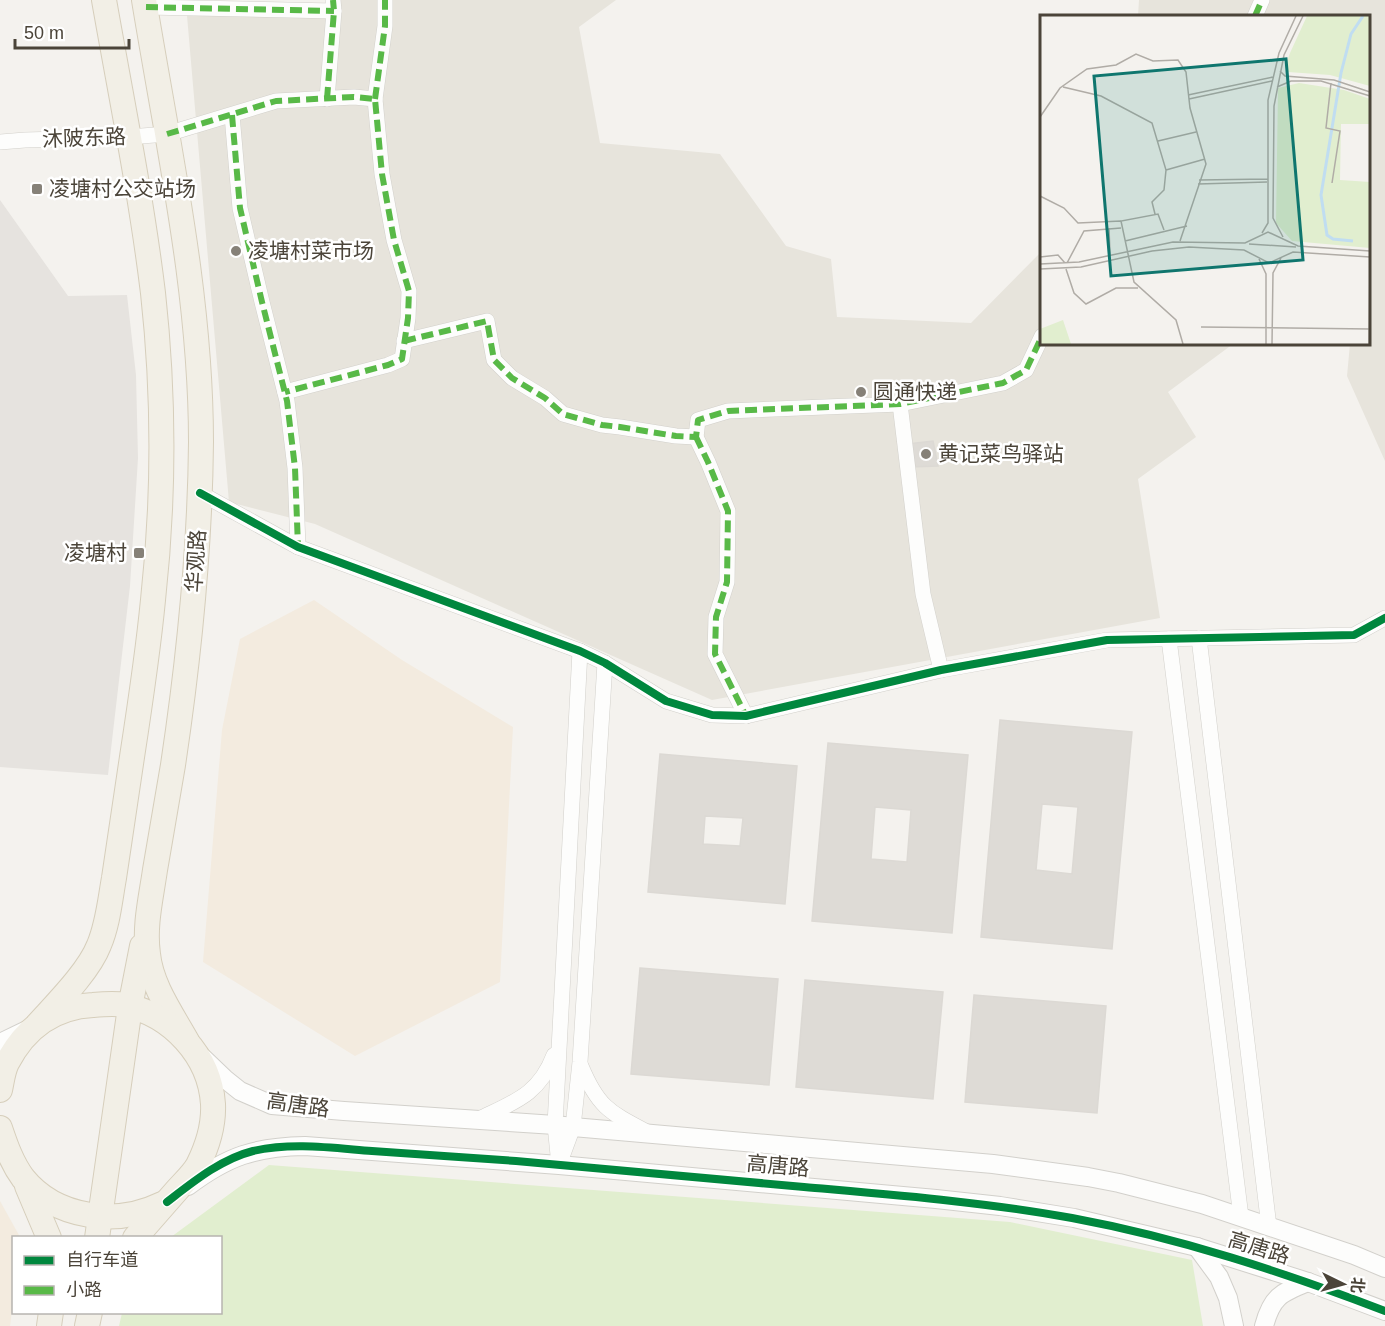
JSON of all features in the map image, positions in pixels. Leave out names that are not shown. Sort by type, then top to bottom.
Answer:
[{"type":"main road","name":"华观路","points":[[0,1090],[6,1065],[18,1046],[63,997],[99,947],[113,882],[135,740],[153,599],[160,490],[160,430],[153,294],[129,137],[104,0]]},
{"type":"main road","name":"华观路","points":[[145,4],[187,254],[195,322],[200,404],[200,493],[196,571],[174,755],[147,921],[148,957],[154,980],[208,1077],[213,1104],[209,1138],[197,1168],[167,1202]]},
{"type":"main road","points":[[98,1227],[130,1007],[147,921]]},
{"type":"main road","points":[[38,1024],[65,1009],[82,1005],[123,1005],[163,1021],[187,1041]]},
{"type":"main road","points":[[0,1128],[9,1154],[23,1178],[48,1236]]},
{"type":"main road","points":[[23,1178],[42,1196],[62,1207],[95,1217],[98,1227]]},
{"type":"main road","points":[[98,1227],[116,1216],[140,1213],[167,1202]]},
{"type":"main road","points":[[137,1236],[167,1202]]},
{"type":"street","points":[[285,393],[388,365],[402,359],[409,291],[394,240],[382,174],[375,99],[385,26],[385,0]]},
{"type":"street","points":[[1255,15],[1262,0]]},
{"type":"street","points":[[145,4],[334,6],[327,99]]},
{"type":"street","name":"沐陂东路","points":[[0,142],[167,134],[276,101],[375,99]]},
{"type":"street","points":[[232,115],[240,208],[285,393],[295,468],[298,547]]},
{"type":"street","points":[[404,342],[487,321],[494,360],[512,378],[545,398],[563,414],[602,425],[696,437]]},
{"type":"street","points":[[746,716],[715,654],[716,617],[727,582],[728,511],[696,437],[698,420],[728,411],[900,404],[1003,383],[1026,370],[1040,338]]},
{"type":"street","points":[[900,404],[923,594],[941,670]]},
{"type":"street","points":[[200,493],[298,547],[580,651],[605,663],[666,701],[712,715],[746,716],[941,670],[1107,640],[1354,634],[1385,618]]},
{"type":"street","points":[[1199,638],[1269,1227]]},
{"type":"street","points":[[1169,639],[1241,1217]]},
{"type":"street","points":[[559,1165],[555,1125],[580,651]]},
{"type":"street","points":[[559,1165],[573,1127],[580,1062],[605,663]]},
{"type":"street","points":[[0,1043],[38,1024]]},
{"type":"street","name":"高唐路","points":[[187,1041],[225,1079],[240,1090],[272,1105],[555,1125],[993,1164],[1088,1177],[1202,1204],[1354,1255],[1385,1268]]},
{"type":"street","points":[[478,1119],[521,1099],[530,1092],[543,1079],[559,1041]]},
{"type":"street","points":[[580,1062],[589,1085],[604,1106],[615,1115],[652,1134]]},
{"type":"street","name":"高唐路","points":[[167,1202],[211,1170],[230,1160],[250,1152],[283,1147],[342,1148],[936,1198],[1074,1218],[1197,1247],[1308,1282],[1385,1311]]},
{"type":"street","points":[[0,1157],[23,1178]]},
{"type":"street","points":[[1197,1247],[1219,1277],[1228,1298],[1234,1326]]},
{"type":"street","points":[[1264,1326],[1274,1301],[1282,1293],[1308,1282]]},
{"type":"shaded area","points":[[340,0],[616,0],[579,27],[600,143],[720,154],[786,246],[831,259],[837,317],[971,323],[1040,253],[1040,345],[1232,345],[1168,392],[1196,437],[1138,479],[1160,618],[712,700],[315,524],[229,502],[186,4],[340,11]]},
{"type":"shaded area","points":[[1139,0],[1385,0],[1385,461],[1347,376],[1350,345],[1370,345],[1370,15],[1138,15]]},
{"type":"shaded area","points":[[0,200],[68,296],[127,295],[136,375],[138,458],[130,586],[108,775],[0,767]]},
{"type":"shaded area","points":[[314,600],[402,660],[513,727],[500,982],[355,1056],[203,962],[222,730],[240,639]]},
{"type":"shaded area","points":[[0,1201],[19,1236],[12,1236],[10,1326],[0,1326]]},
{"type":"green space","points":[[269,1165],[1010,1222],[1192,1260],[1203,1326],[119,1326],[122,1314],[222,1314],[222,1236],[172,1236]]},
{"type":"building","points":[[933,441],[938,466],[910,467],[908,444]]},
{"type":"building","points":[[1000,720],[1132,732],[1112,949],[981,937]],"holes":[[[1042,804],[1078,807],[1072,874],[1036,870]]]},
{"type":"building","points":[[828,743],[968,755],[952,933],[812,921]],"holes":[[[875,807],[911,810],[907,862],[871,859]]]},
{"type":"building","points":[[660,754],[797,766],[785,904],[648,892]],"holes":[[[705,816],[743,818],[740,846],[703,844]]]},
{"type":"building","points":[[640,968],[778,979],[769,1085],[631,1074]]},
{"type":"building","points":[[805,980],[943,992],[933,1099],[796,1087]]},
{"type":"building","points":[[974,995],[1106,1006],[1097,1113],[965,1102]]},
{"type":"marked path","points":[[327,99],[333,0]]},
{"type":"marked path","points":[[375,99],[385,26],[385,0]]},
{"type":"marked path","points":[[1255,15],[1262,0]]},
{"type":"marked path","points":[[146,7],[334,11]]},
{"type":"marked path","points":[[167,134],[276,101],[354,97],[375,99],[382,174],[394,240],[409,291],[402,359],[388,365],[285,392]]},
{"type":"marked path","points":[[232,115],[240,208],[287,401],[295,468],[298,547]]},
{"type":"marked path","points":[[404,341],[487,321],[494,360],[512,378],[545,398],[563,414],[602,425],[696,437],[698,420],[728,411],[900,404],[1003,383],[1026,370],[1040,340]]},
{"type":"marked path","points":[[696,437],[728,511],[727,582],[716,617],[715,654],[746,716]]},
{"type":"cycle path","points":[[200,493],[298,547],[580,651],[605,663],[666,701],[712,715],[746,716],[941,670],[1107,640],[1354,635],[1385,618]]},
{"type":"cycle path","points":[[167,1202],[208,1172],[230,1160],[268,1148],[327,1147],[624,1170],[939,1200],[1072,1218],[1152,1235],[1231,1257],[1385,1311]]},
{"type":"place","name":"凌塘村公交站场","points":[[37,189]]},
{"type":"place","name":"凌塘村菜市场","points":[[236,251]]},
{"type":"place","name":"圆通快递","points":[[861,392]]},
{"type":"place","name":"黄记菜鸟驿站","points":[[926,454]]},
{"type":"place","name":"凌塘村","points":[[139,553]]}]
